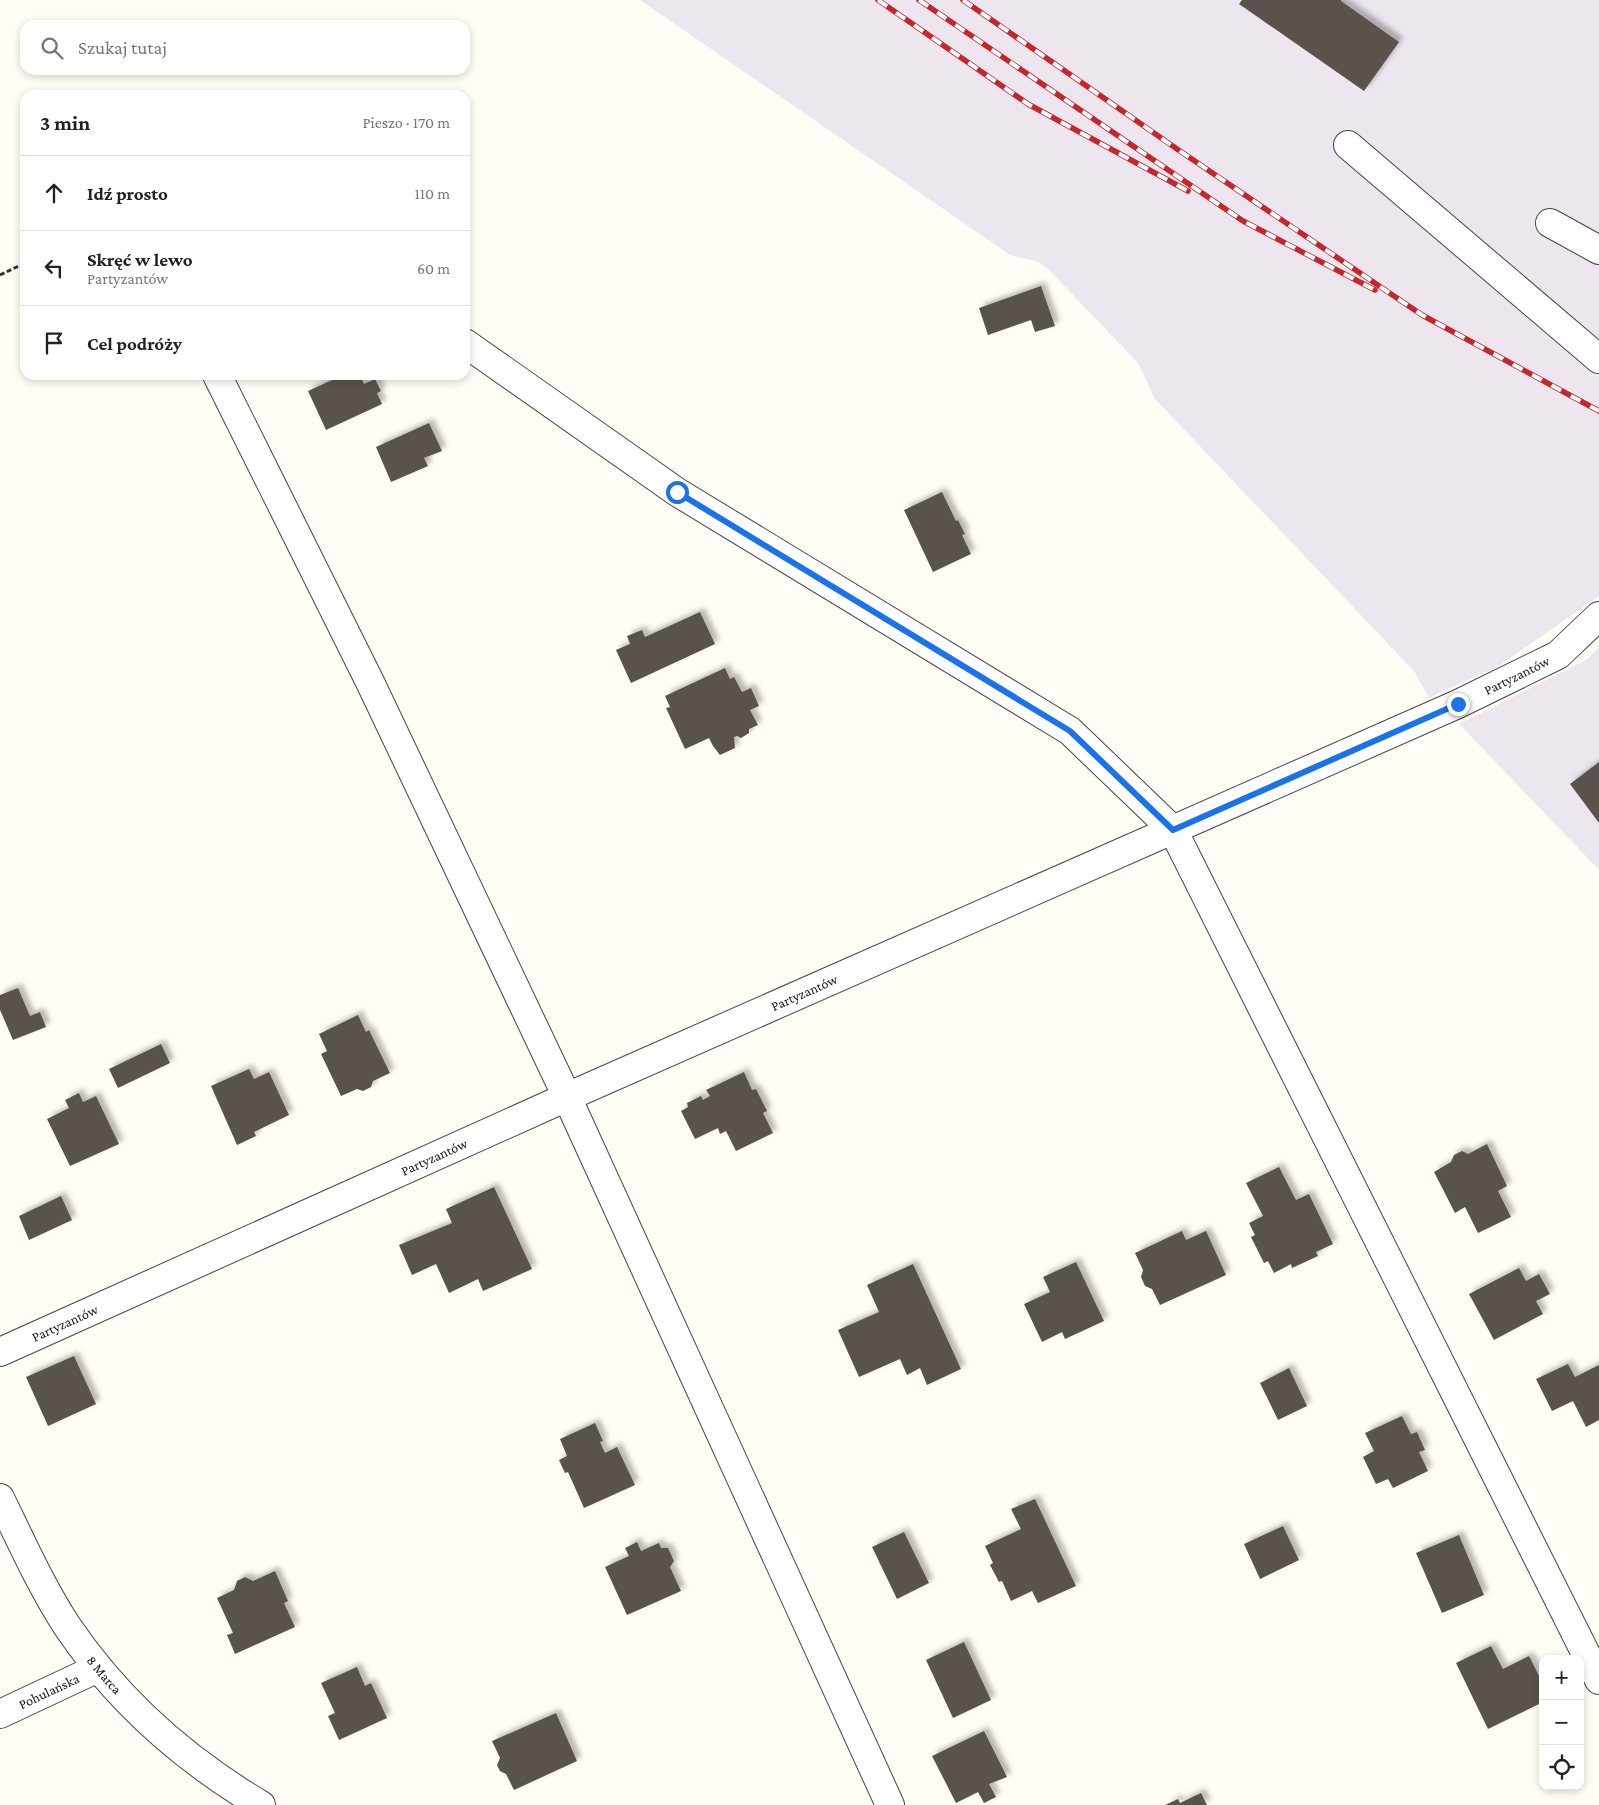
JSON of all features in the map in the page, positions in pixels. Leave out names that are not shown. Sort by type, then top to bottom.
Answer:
[{"type":"street","points":[[1348,145],[1599,358]]},
{"type":"street","points":[[1550,223],[1599,250]]},
{"type":"street","points":[[470,347],[677,492],[1070,731],[1173,830],[1599,1680]]},
{"type":"street","points":[[219,380],[370,682],[567,1097],[890,1805]]},
{"type":"street","name":"Partyzantów","points":[[0,1352],[567,1097],[1458,704],[1558,656],[1599,616]]},
{"type":"street","name":"8 Marca","points":[[0,1498],[45,1587],[67,1625],[98,1668],[133,1706],[172,1742],[210,1772],[261,1805]]},
{"type":"street","name":"Pohulańska","points":[[0,1714],[98,1668]]},
{"type":"path","points":[[0,275],[20,265]]},
{"type":"shaded area","points":[[640,0],[1599,0],[1599,596],[1499,666],[1429,698],[1414,671],[1155,399],[1138,363],[1049,270],[1039,262],[1010,255]]},
{"type":"shaded area","points":[[1599,647],[1599,870],[1459,724],[1586,660]]},
{"type":"building","points":[[1242,0],[1341,0],[1399,42],[1364,91],[1239,4]]},
{"type":"building","points":[[1041,286],[1055,326],[1035,332],[1031,320],[988,335],[979,308]]},
{"type":"building","points":[[332,380],[362,380],[364,384],[376,380],[381,391],[377,393],[382,404],[326,430],[308,391]]},
{"type":"building","points":[[429,423],[442,451],[424,458],[428,466],[391,482],[376,447]]},
{"type":"building","points":[[942,492],[956,521],[958,520],[965,534],[962,535],[971,554],[933,572],[904,510]]},
{"type":"building","points":[[700,612],[715,644],[631,683],[616,650],[630,644],[627,636],[642,630],[645,637]]},
{"type":"building","points":[[725,668],[730,679],[734,677],[742,692],[751,688],[759,706],[750,710],[758,725],[749,729],[749,733],[741,738],[734,737],[735,748],[720,755],[709,738],[685,749],[666,708],[670,707],[665,696]]},
{"type":"building","points":[[1599,762],[1599,823],[1570,784]]},
{"type":"building","points":[[18,988],[30,1016],[40,1012],[46,1027],[13,1040],[0,1010],[0,995]]},
{"type":"building","points":[[358,1015],[366,1032],[369,1030],[390,1073],[373,1081],[371,1087],[363,1091],[357,1089],[341,1096],[321,1054],[327,1051],[319,1034]]},
{"type":"building","points":[[161,1044],[170,1063],[118,1088],[109,1069]]},
{"type":"building","points":[[249,1069],[254,1079],[269,1072],[289,1115],[254,1132],[256,1136],[237,1145],[211,1086]]},
{"type":"building","points":[[744,1072],[752,1090],[756,1089],[767,1111],[763,1113],[773,1133],[736,1151],[726,1131],[720,1134],[718,1128],[695,1139],[681,1111],[688,1107],[687,1103],[701,1096],[703,1100],[710,1096],[706,1090]]},
{"type":"building","points":[[79,1093],[83,1102],[96,1096],[119,1144],[70,1166],[47,1119],[69,1108],[65,1100]]},
{"type":"building","points":[[1487,1144],[1507,1186],[1498,1191],[1511,1217],[1478,1233],[1465,1207],[1455,1213],[1434,1172],[1451,1162],[1454,1155],[1462,1151],[1468,1154]]},
{"type":"building","points":[[1279,1167],[1296,1200],[1309,1194],[1333,1244],[1316,1252],[1318,1256],[1292,1268],[1291,1264],[1274,1273],[1268,1261],[1264,1263],[1251,1237],[1255,1235],[1249,1223],[1263,1216],[1246,1183]]},
{"type":"building","points":[[494,1187],[532,1269],[483,1291],[478,1279],[449,1293],[436,1264],[412,1275],[399,1245],[452,1223],[446,1209]]},
{"type":"building","points":[[61,1196],[72,1220],[29,1240],[19,1216]]},
{"type":"building","points":[[1182,1231],[1186,1240],[1206,1231],[1226,1275],[1160,1305],[1152,1289],[1145,1286],[1141,1277],[1143,1270],[1135,1253]]},
{"type":"building","points":[[1076,1262],[1104,1321],[1065,1339],[1062,1332],[1042,1342],[1024,1304],[1050,1292],[1043,1277]]},
{"type":"building","points":[[913,1264],[961,1369],[927,1385],[920,1368],[907,1375],[900,1359],[859,1377],[838,1330],[879,1312],[867,1285]]},
{"type":"building","points":[[1519,1268],[1526,1281],[1539,1274],[1550,1294],[1536,1301],[1543,1314],[1494,1340],[1469,1294]]},
{"type":"building","points":[[74,1356],[96,1404],[48,1426],[26,1377]]},
{"type":"building","points":[[1568,1364],[1575,1377],[1599,1365],[1599,1420],[1586,1427],[1573,1401],[1552,1411],[1536,1379]]},
{"type":"building","points":[[1289,1368],[1307,1406],[1278,1420],[1260,1383]]},
{"type":"building","points":[[1402,1416],[1411,1434],[1417,1432],[1425,1450],[1419,1452],[1428,1471],[1393,1488],[1388,1479],[1376,1484],[1363,1457],[1374,1451],[1365,1433]]},
{"type":"building","points":[[595,1423],[603,1441],[600,1442],[605,1453],[617,1447],[635,1485],[584,1508],[568,1472],[565,1473],[559,1460],[567,1456],[560,1439]]},
{"type":"building","points":[[1035,1499],[1076,1586],[1038,1603],[1032,1591],[1011,1601],[1002,1581],[999,1582],[990,1565],[993,1563],[985,1546],[1021,1529],[1011,1509]]},
{"type":"building","points":[[1283,1526],[1299,1560],[1260,1579],[1244,1544]]},
{"type":"building","points":[[904,1532],[929,1583],[897,1599],[872,1547]]},
{"type":"building","points":[[1459,1535],[1484,1595],[1442,1613],[1416,1553]]},
{"type":"building","points":[[637,1542],[641,1551],[659,1543],[661,1548],[668,1548],[674,1561],[670,1567],[681,1591],[627,1615],[605,1567],[629,1556],[625,1548]]},
{"type":"building","points":[[275,1571],[288,1601],[284,1603],[295,1627],[235,1654],[227,1635],[233,1633],[217,1598],[234,1590],[237,1581],[245,1577],[253,1581]]},
{"type":"building","points":[[964,1642],[991,1700],[953,1718],[926,1660]]},
{"type":"building","points":[[1491,1646],[1503,1669],[1529,1656],[1539,1676],[1539,1704],[1488,1729],[1456,1663]]},
{"type":"building","points":[[357,1667],[365,1686],[371,1683],[387,1718],[339,1740],[328,1716],[335,1713],[321,1683]]},
{"type":"building","points":[[556,1713],[577,1761],[514,1790],[506,1774],[500,1771],[497,1765],[500,1758],[492,1741]]},
{"type":"building","points":[[984,1731],[1007,1777],[989,1784],[996,1797],[984,1803],[978,1792],[956,1803],[932,1756]]},
{"type":"building","points":[[1201,1793],[1207,1805],[1165,1805],[1178,1799],[1180,1803]]},
{"type":"railway","points":[[878,0],[1028,104],[1188,191]]},
{"type":"railway","points":[[919,0],[1243,221],[1375,290]]},
{"type":"railway","points":[[963,0],[1177,149],[1422,315],[1599,411]]},
{"type":"route","points":[[677,492],[1070,731],[1173,830],[1458,704]]}]
